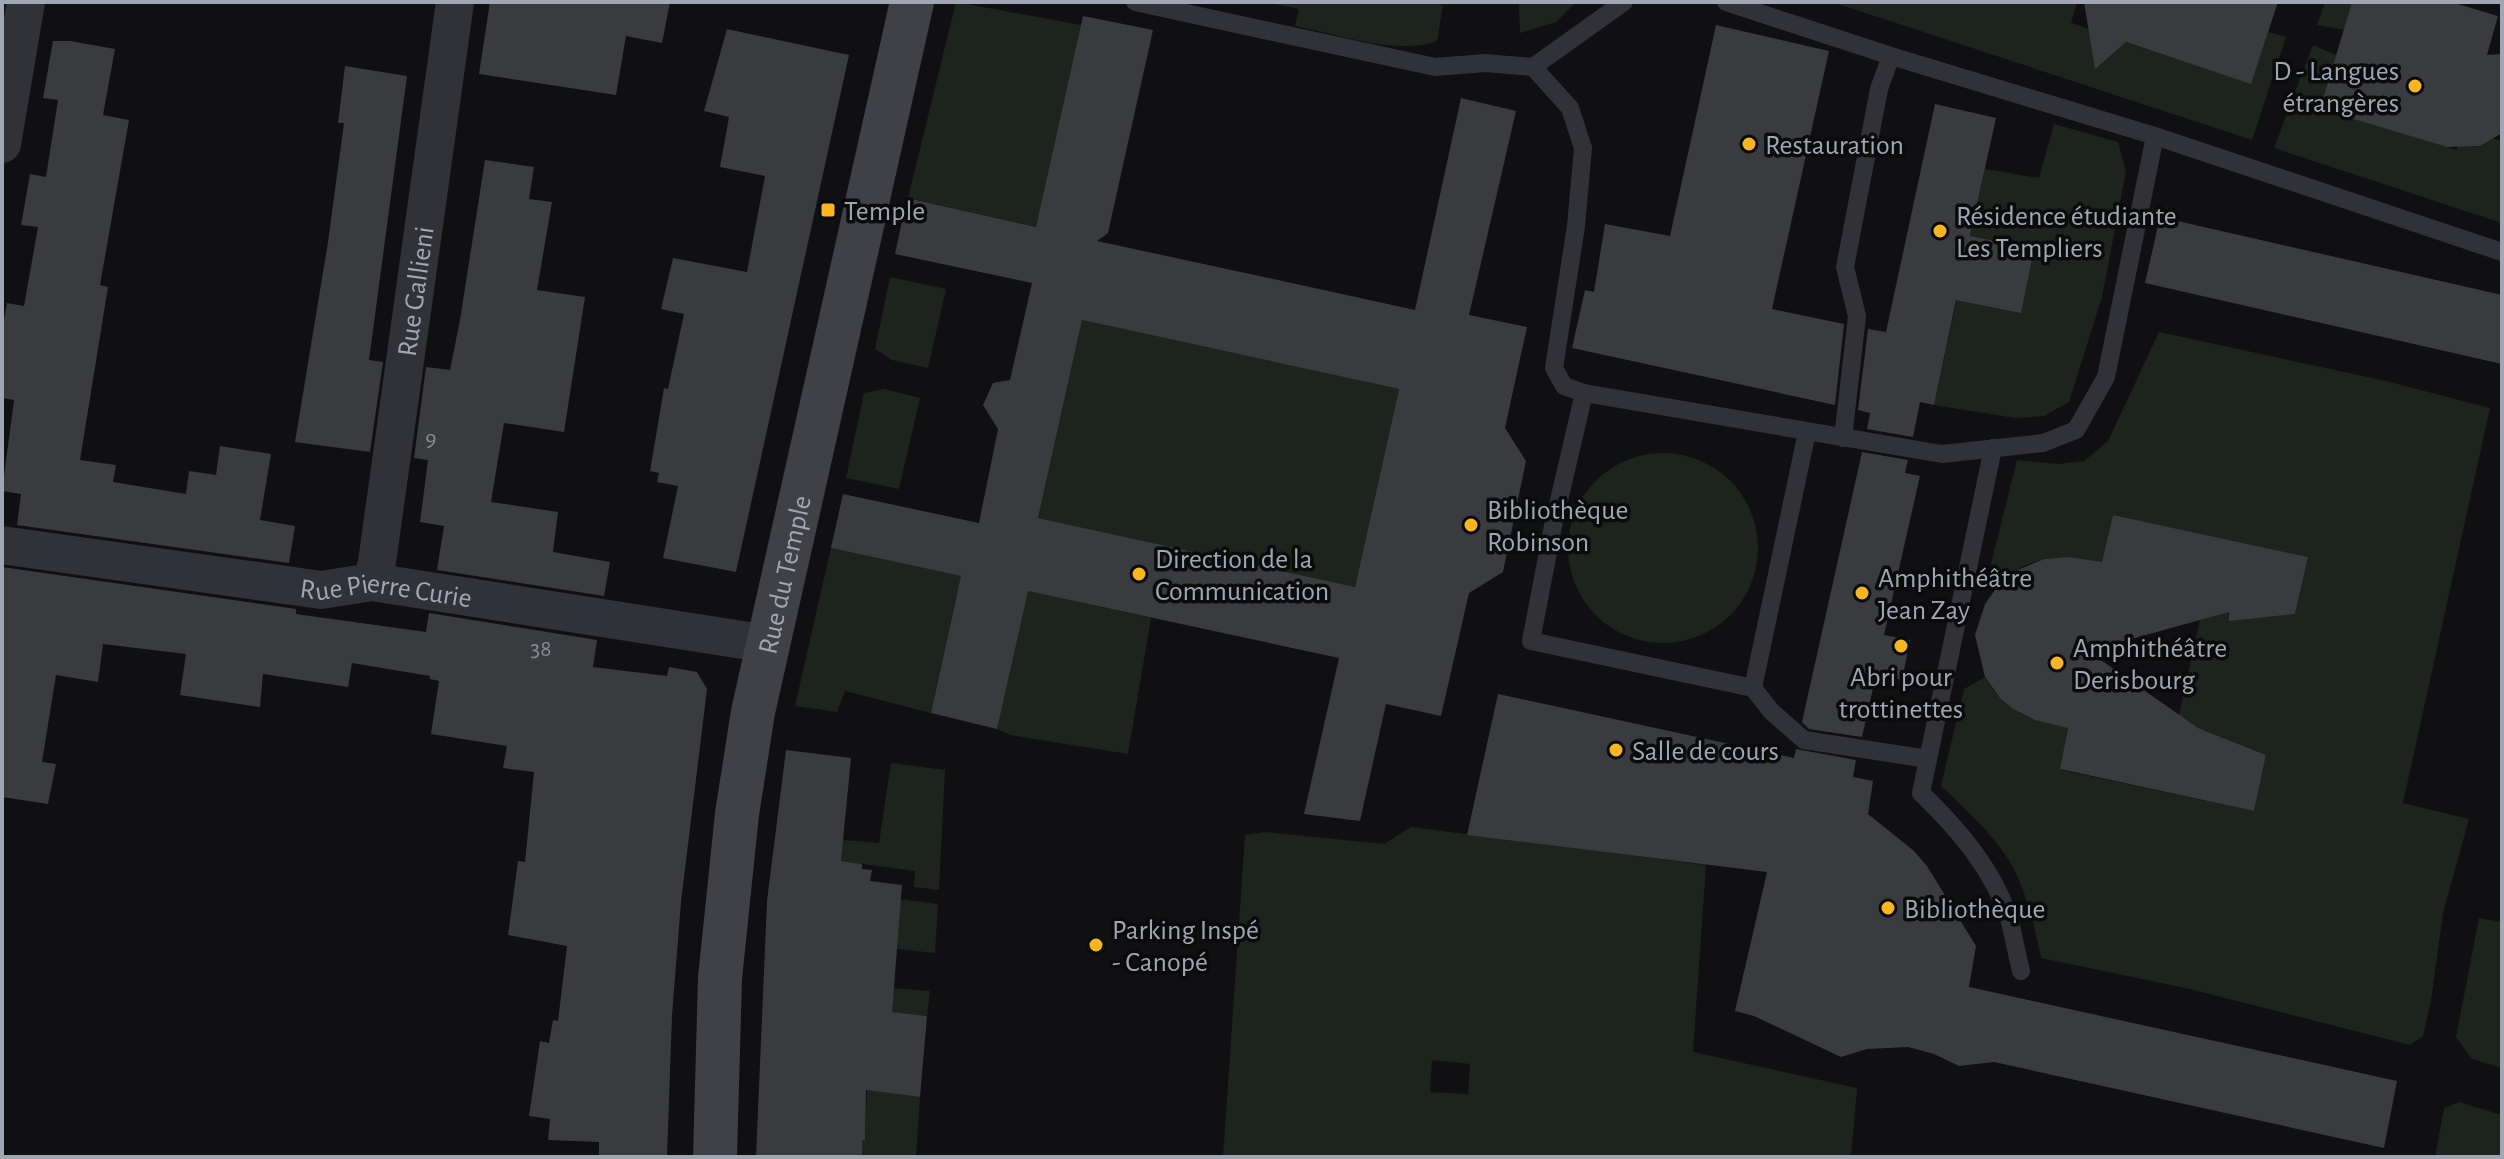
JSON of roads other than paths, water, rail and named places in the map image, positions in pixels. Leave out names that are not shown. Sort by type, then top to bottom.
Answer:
[{"type":"street","points":[[2,144],[26,2]]},
{"type":"street","name":"Rue Gallieni","points":[[372,582],[455,2]]},
{"type":"street","name":"Rue du Temple","points":[[715,1157],[720,978],[737,814],[753,712],[908,3]]},
{"type":"street","name":"Rue Pierre Curie","points":[[2,545],[321,590],[372,582],[768,644]]},
{"type":"lane","points":[[1135,2],[1435,67],[1485,63],[1533,67],[1624,2]]},
{"type":"lane","points":[[1726,2],[2155,136],[2502,252]]},
{"type":"lane","points":[[1843,438],[1857,316],[1845,267],[1879,89],[1891,56]]},
{"type":"lane","points":[[1533,67],[1570,108],[1583,148],[1576,226],[1554,368],[1564,386],[1584,393],[1942,454],[2043,443],[2076,430],[2106,377],[2155,136]]},
{"type":"lane","points":[[1584,393],[1553,526],[1531,641],[1753,688],[1771,711],[1804,740],[1928,759]]},
{"type":"lane","points":[[1753,688],[1807,432]]},
{"type":"lane","points":[[1993,448],[1921,793],[1954,825],[1984,866],[2009,919],[2021,971]]},
{"type":"place","name":"D - Langues étrangères","points":[[2415,86]]},
{"type":"place","name":"Restauration","points":[[1749,144]]},
{"type":"place","name":"Temple","points":[[828,210]]},
{"type":"place","name":"Résidence étudiante Les Templiers","points":[[1940,231]]},
{"type":"place","name":"Bibliothèque Robinson","points":[[1471,525]]},
{"type":"place","name":"Direction de la Communication","points":[[1139,574]]},
{"type":"place","name":"Amphithéâtre Jean Zay","points":[[1862,593]]},
{"type":"place","name":"Abri pour trottinettes","points":[[1901,646]]},
{"type":"place","name":"Amphithéâtre Derisbourg","points":[[2057,663]]},
{"type":"place","name":"Salle de cours","points":[[1616,750]]},
{"type":"place","name":"Bibliothèque","points":[[1888,908]]},
{"type":"place","name":"Parking Inspé - Canopé","points":[[1096,945]]}]
